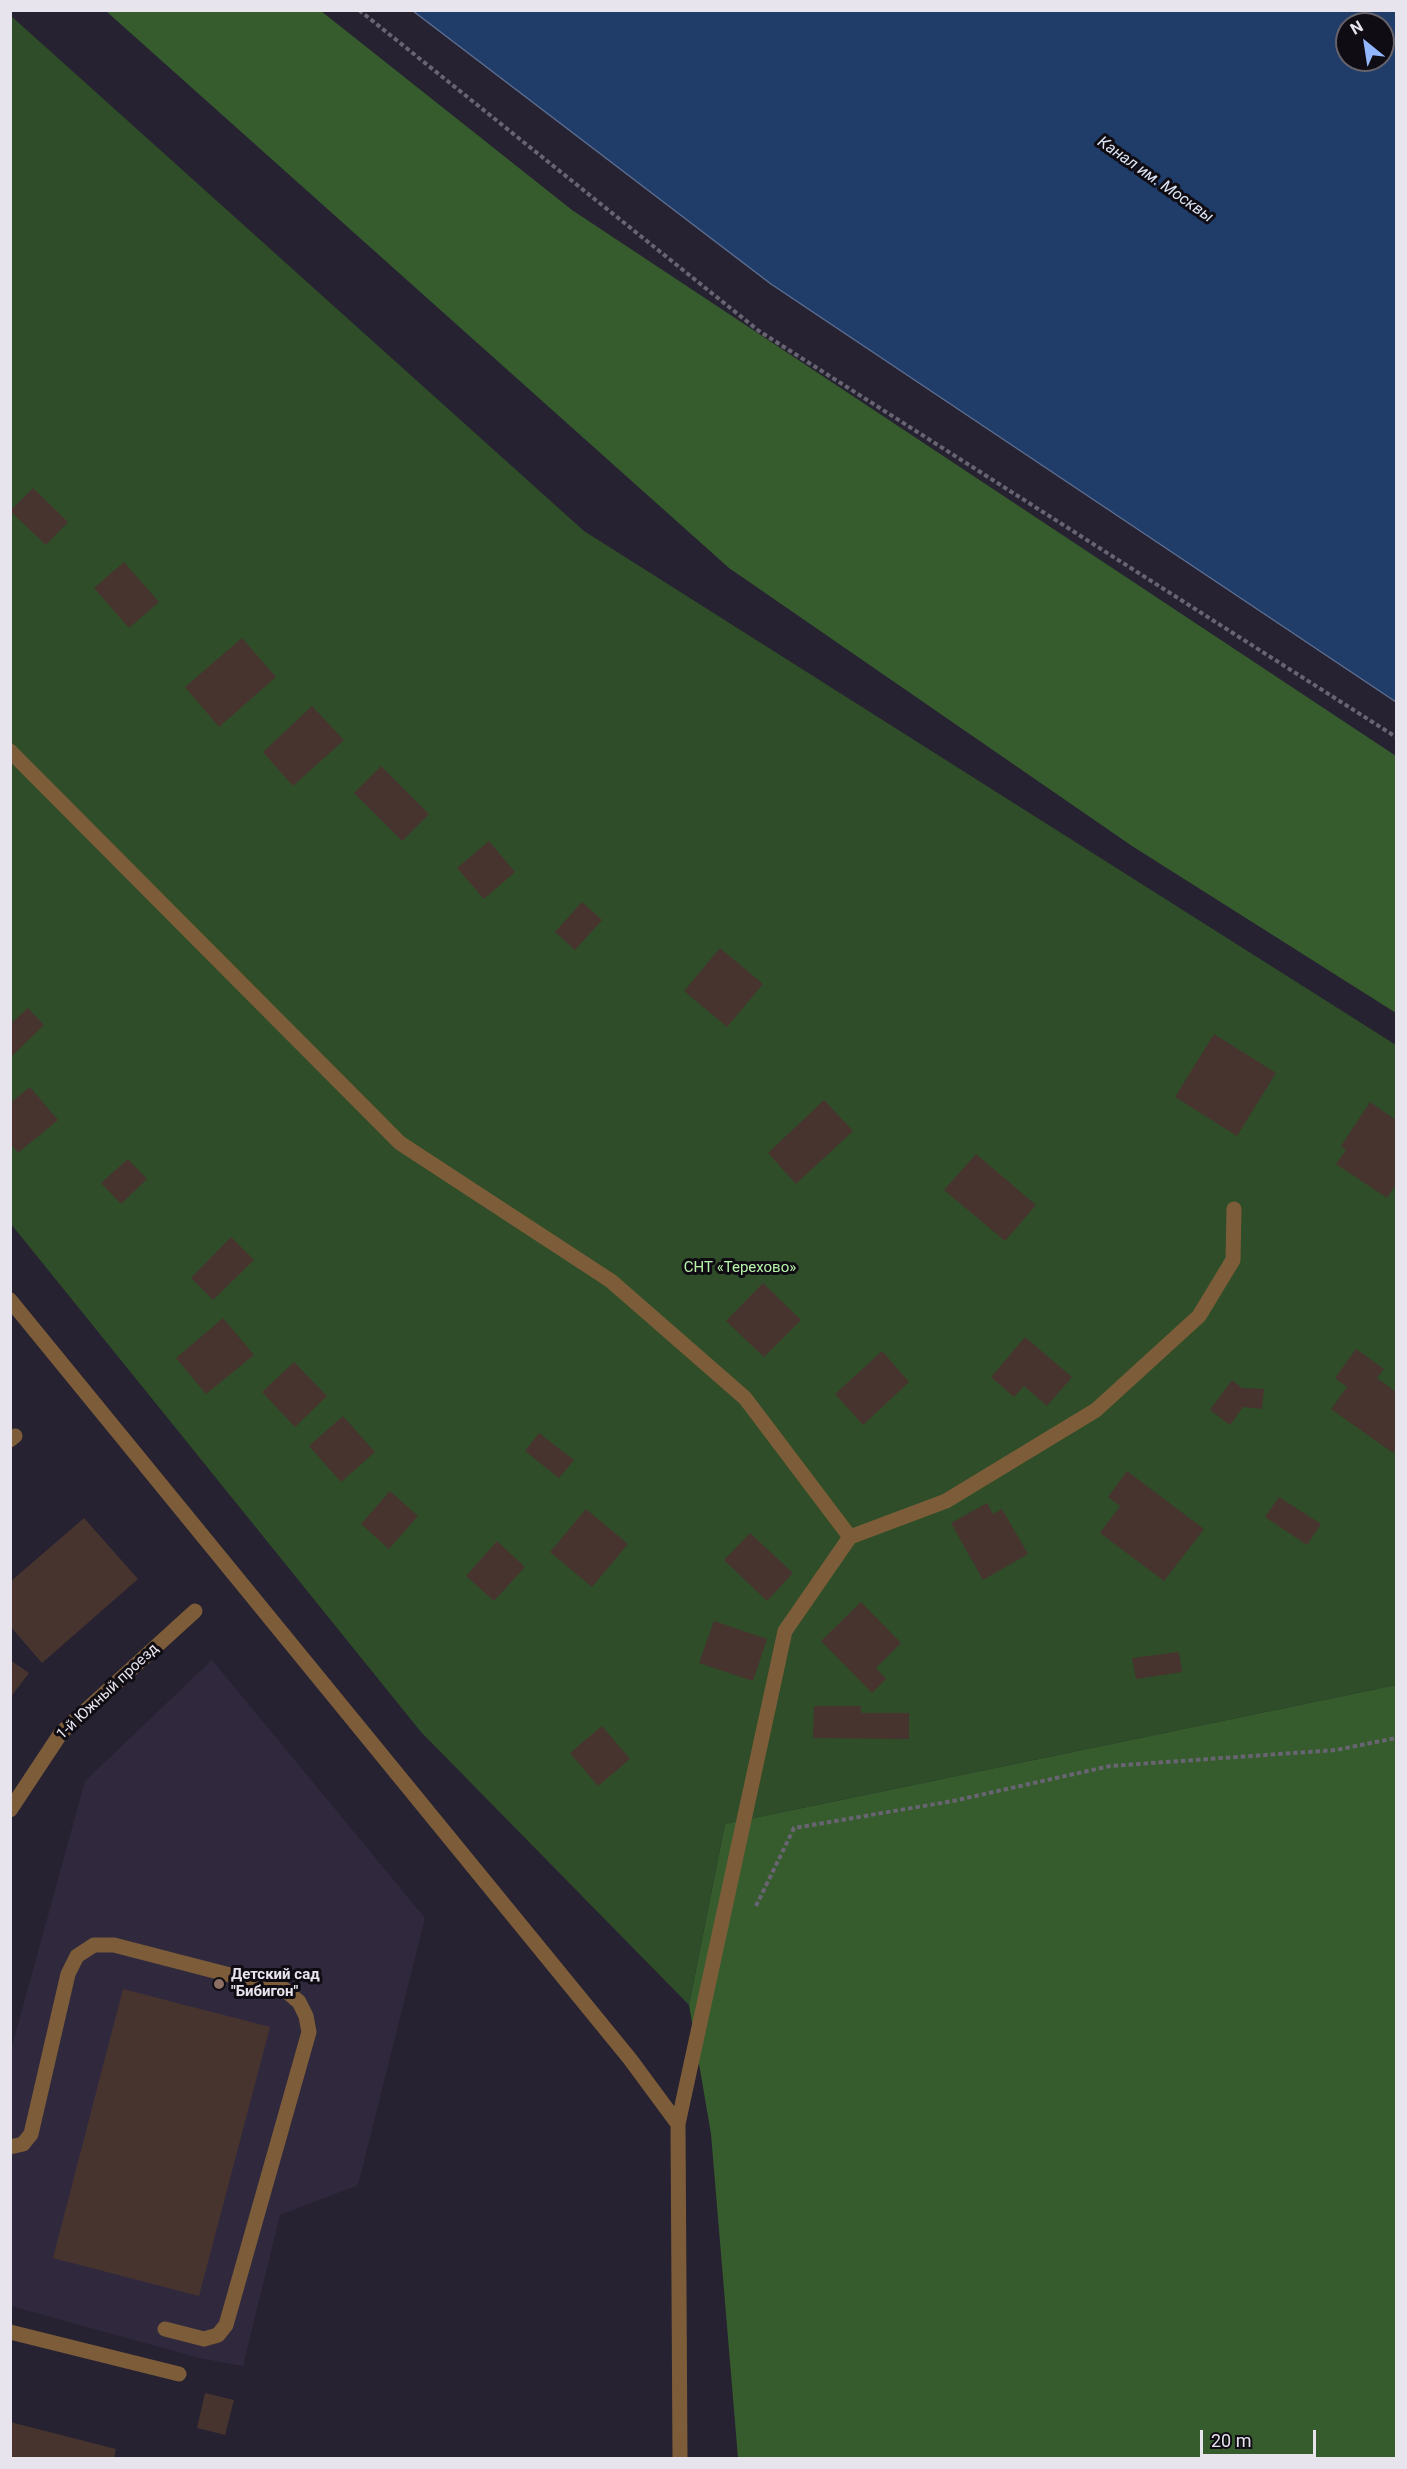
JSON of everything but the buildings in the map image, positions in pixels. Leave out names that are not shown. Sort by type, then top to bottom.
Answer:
[{"type":"street","points":[[10,751],[400,1143],[611,1281],[745,1398],[850,1537]]},
{"type":"street","points":[[680,2458],[678,2124],[785,1631],[850,1537],[946,1501],[1096,1410],[1199,1316],[1233,1260],[1234,1209]]},
{"type":"street","points":[[10,1300],[630,2059],[678,2124]]},
{"type":"street","name":"1-й Южный проезд","points":[[10,1810],[61,1733],[195,1611]]},
{"type":"street","points":[[10,2147],[23,2144],[31,2134],[68,1974],[77,1956],[94,1945],[114,1945],[284,1989],[299,2002],[306,2016],[309,2032],[226,2325],[218,2335],[204,2339],[165,2329]]},
{"type":"street","points":[[10,2332],[179,2374]]},
{"type":"path","points":[[358,10],[759,331],[1396,737]]},
{"type":"path","points":[[755,1908],[794,1828],[953,1801],[1110,1766],[1336,1750],[1396,1737]]},
{"type":"shaded area","name":"Детский сад \"Бибигон\"","points":[[212,1660],[425,1918],[358,2185],[280,2215],[243,2366],[199,2358],[11,2306],[11,2050],[85,1781]]},
{"type":"green space","points":[[106,11],[321,11],[572,210],[1396,756],[1396,1013],[1132,846],[729,568]]},
{"type":"green space","name":"СНТ «Терехово»","points":[[10,15],[584,531],[1396,1045],[1396,1685],[725,1824],[689,2005],[421,1732],[11,1224]]},
{"type":"green space","points":[[1396,1685],[1396,2458],[738,2458],[711,2134],[689,2005],[725,1824]]},
{"type":"water","name":"Канал им. Москвы","points":[[413,11],[1396,11],[1396,702],[771,284]]},
{"type":"place","name":"Детский сад \"Бибигон\"","points":[[219,1984]]}]
